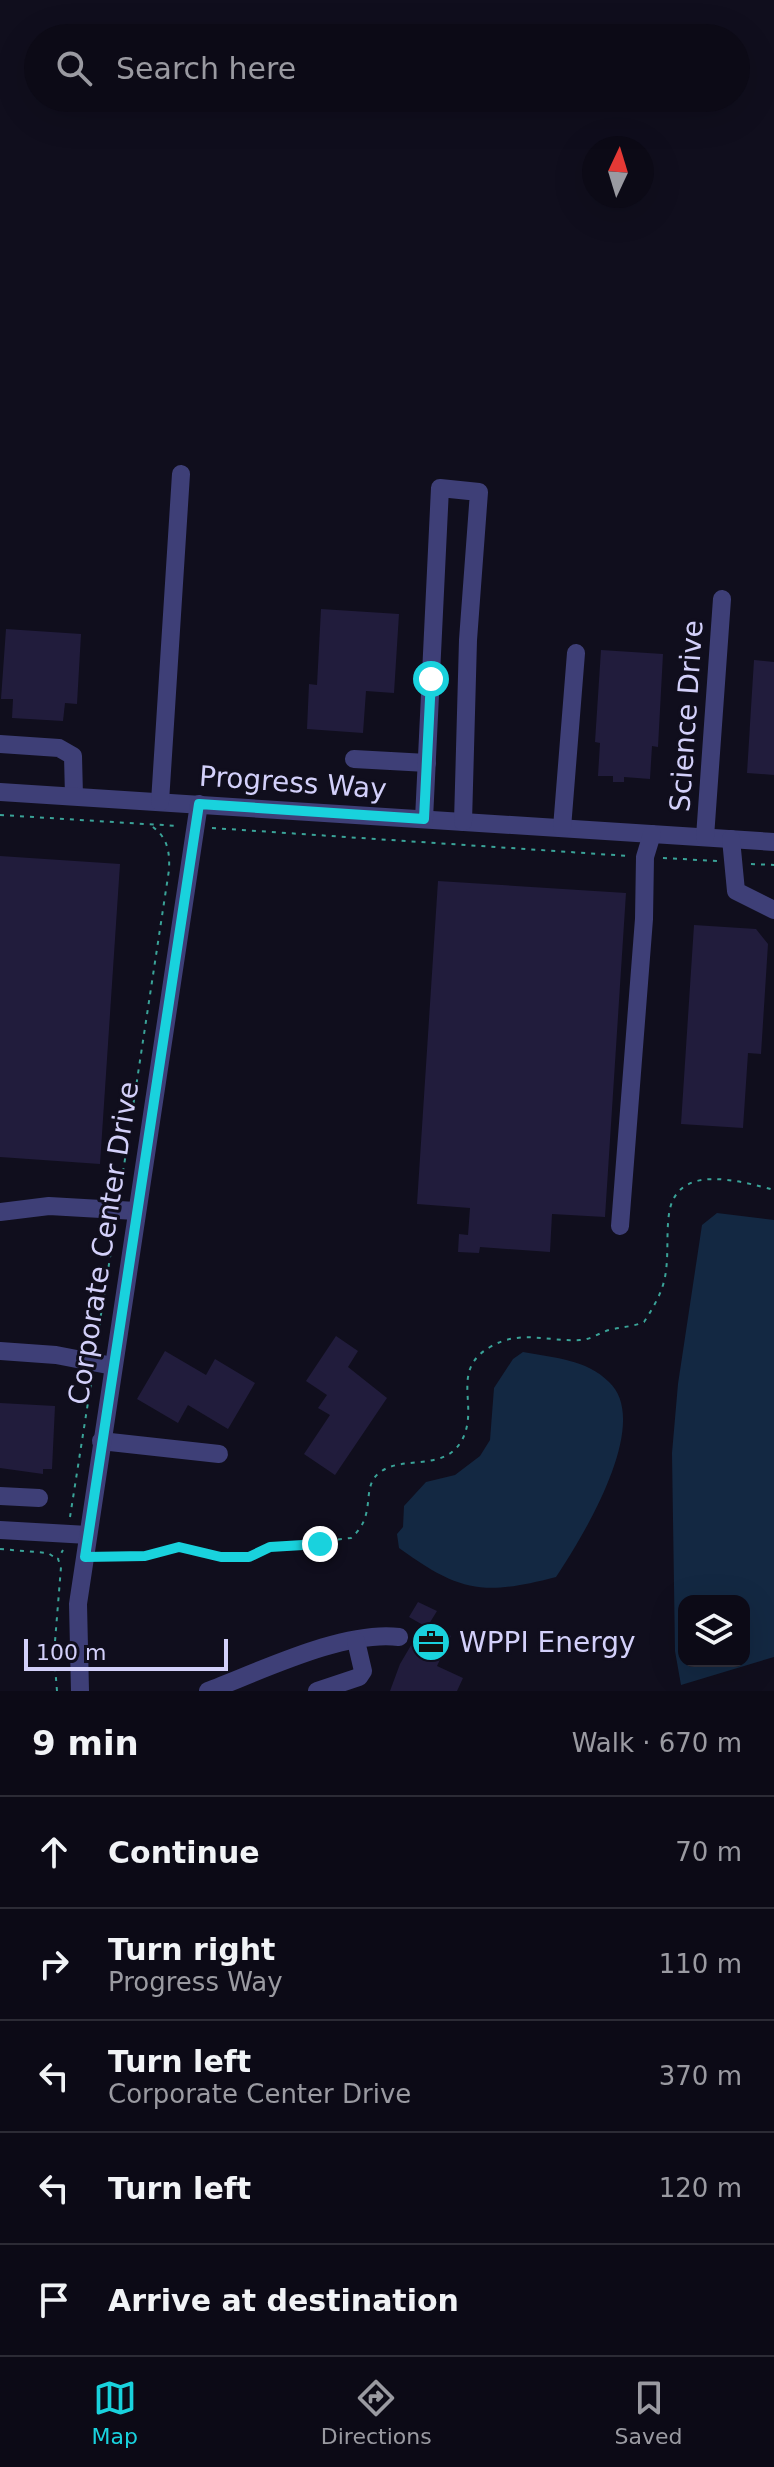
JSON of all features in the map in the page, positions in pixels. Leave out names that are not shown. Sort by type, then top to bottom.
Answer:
[{"type":"street","points":[[160,802],[181,474]]},
{"type":"street","points":[[424,819],[440,488],[479,492],[468,645],[463,822]]},
{"type":"street","name":"Science Drive","points":[[705,837],[722,599]]},
{"type":"street","points":[[432,645],[468,645]]},
{"type":"street","points":[[562,828],[576,653]]},
{"type":"street","points":[[0,744],[59,748],[73,756],[74,796]]},
{"type":"street","points":[[354,759],[427,763]]},
{"type":"street","name":"Progress Way","points":[[0,792],[774,842]]},
{"type":"street","name":"Corporate Center Drive","points":[[80,1691],[78,1604],[113,1366],[127,1210],[199,804]]},
{"type":"street","points":[[620,1226],[644,919],[645,857],[652,834]]},
{"type":"street","points":[[731,839],[736,891],[774,910]]},
{"type":"street","points":[[0,1212],[49,1206],[127,1210]]},
{"type":"street","points":[[0,1351],[56,1355],[113,1366]]},
{"type":"street","points":[[101,1441],[219,1454]]},
{"type":"street","points":[[0,1496],[39,1498]]},
{"type":"street","points":[[0,1530],[88,1535]]},
{"type":"street","points":[[208,1691],[275,1665],[356,1641],[381,1635],[399,1637]]},
{"type":"street","points":[[317,1691],[359,1677],[363,1671],[356,1641]]},
{"type":"path","points":[[0,815],[774,865]]},
{"type":"path","points":[[58,1559],[67,1533],[93,1362],[127,1210],[169,870],[167,844],[162,834],[150,825]]},
{"type":"path","points":[[85,1557],[145,1556],[179,1547],[221,1557],[249,1557],[270,1547],[351,1538],[367,1519],[372,1481],[380,1472],[432,1462],[460,1444],[468,1426],[467,1373],[473,1359],[489,1347],[518,1335],[584,1340],[644,1322],[665,1277],[669,1212],[674,1198],[686,1187],[709,1178],[733,1179],[774,1190]]},
{"type":"path","points":[[0,1549],[48,1553],[58,1559],[61,1567],[54,1654],[57,1691]]},
{"type":"water","points":[[717,1213],[774,1220],[774,1657],[750,1664],[750,1595],[678,1595],[678,1667],[741,1667],[681,1685],[675,1651],[672,1453],[678,1384],[702,1225]]},
{"type":"water","points":[[523,1352],[580,1364],[609,1382],[620,1401],[623,1424],[618,1451],[596,1509],[556,1577],[490,1588],[456,1582],[399,1548],[397,1534],[403,1527],[404,1506],[426,1482],[455,1475],[480,1456],[490,1440],[494,1388],[513,1359]]},
{"type":"building","points":[[321,609],[399,614],[394,693],[366,691],[363,733],[307,729],[309,684],[317,685]]},
{"type":"building","points":[[6,629],[81,634],[77,704],[65,703],[63,721],[12,718],[13,699],[1,699]]},
{"type":"building","points":[[601,650],[663,654],[658,747],[652,746],[650,779],[624,777],[624,782],[613,782],[613,776],[598,776],[600,743],[595,742]]},
{"type":"building","points":[[754,660],[774,662],[774,775],[747,773]]},
{"type":"building","points":[[0,856],[120,864],[100,1164],[0,1157]]},
{"type":"building","points":[[438,881],[626,893],[605,1217],[552,1214],[550,1252],[480,1247],[479,1253],[458,1252],[459,1234],[468,1235],[470,1208],[417,1204]]},
{"type":"building","points":[[694,925],[756,929],[768,944],[761,1054],[748,1053],[743,1128],[681,1124]]},
{"type":"building","points":[[336,1336],[358,1351],[348,1367],[387,1398],[335,1475],[304,1454],[330,1415],[318,1408],[327,1395],[306,1381]]},
{"type":"building","points":[[165,1351],[206,1375],[215,1359],[255,1383],[228,1429],[188,1405],[178,1423],[137,1399]]},
{"type":"building","points":[[0,1403],[55,1406],[52,1469],[43,1469],[43,1474],[0,1468]]},
{"type":"building","name":"WPPI Energy","points":[[418,1602],[437,1611],[429,1624],[451,1636],[437,1666],[463,1678],[457,1691],[390,1691],[400,1664],[423,1625],[409,1617]]},
{"type":"place","name":"WPPI Energy","points":[[431,1642]]},
{"type":"route","points":[[320,1544],[293,1543],[270,1547],[249,1557],[221,1557],[179,1547],[145,1556],[85,1557],[199,804],[424,819],[431,679]]}]
